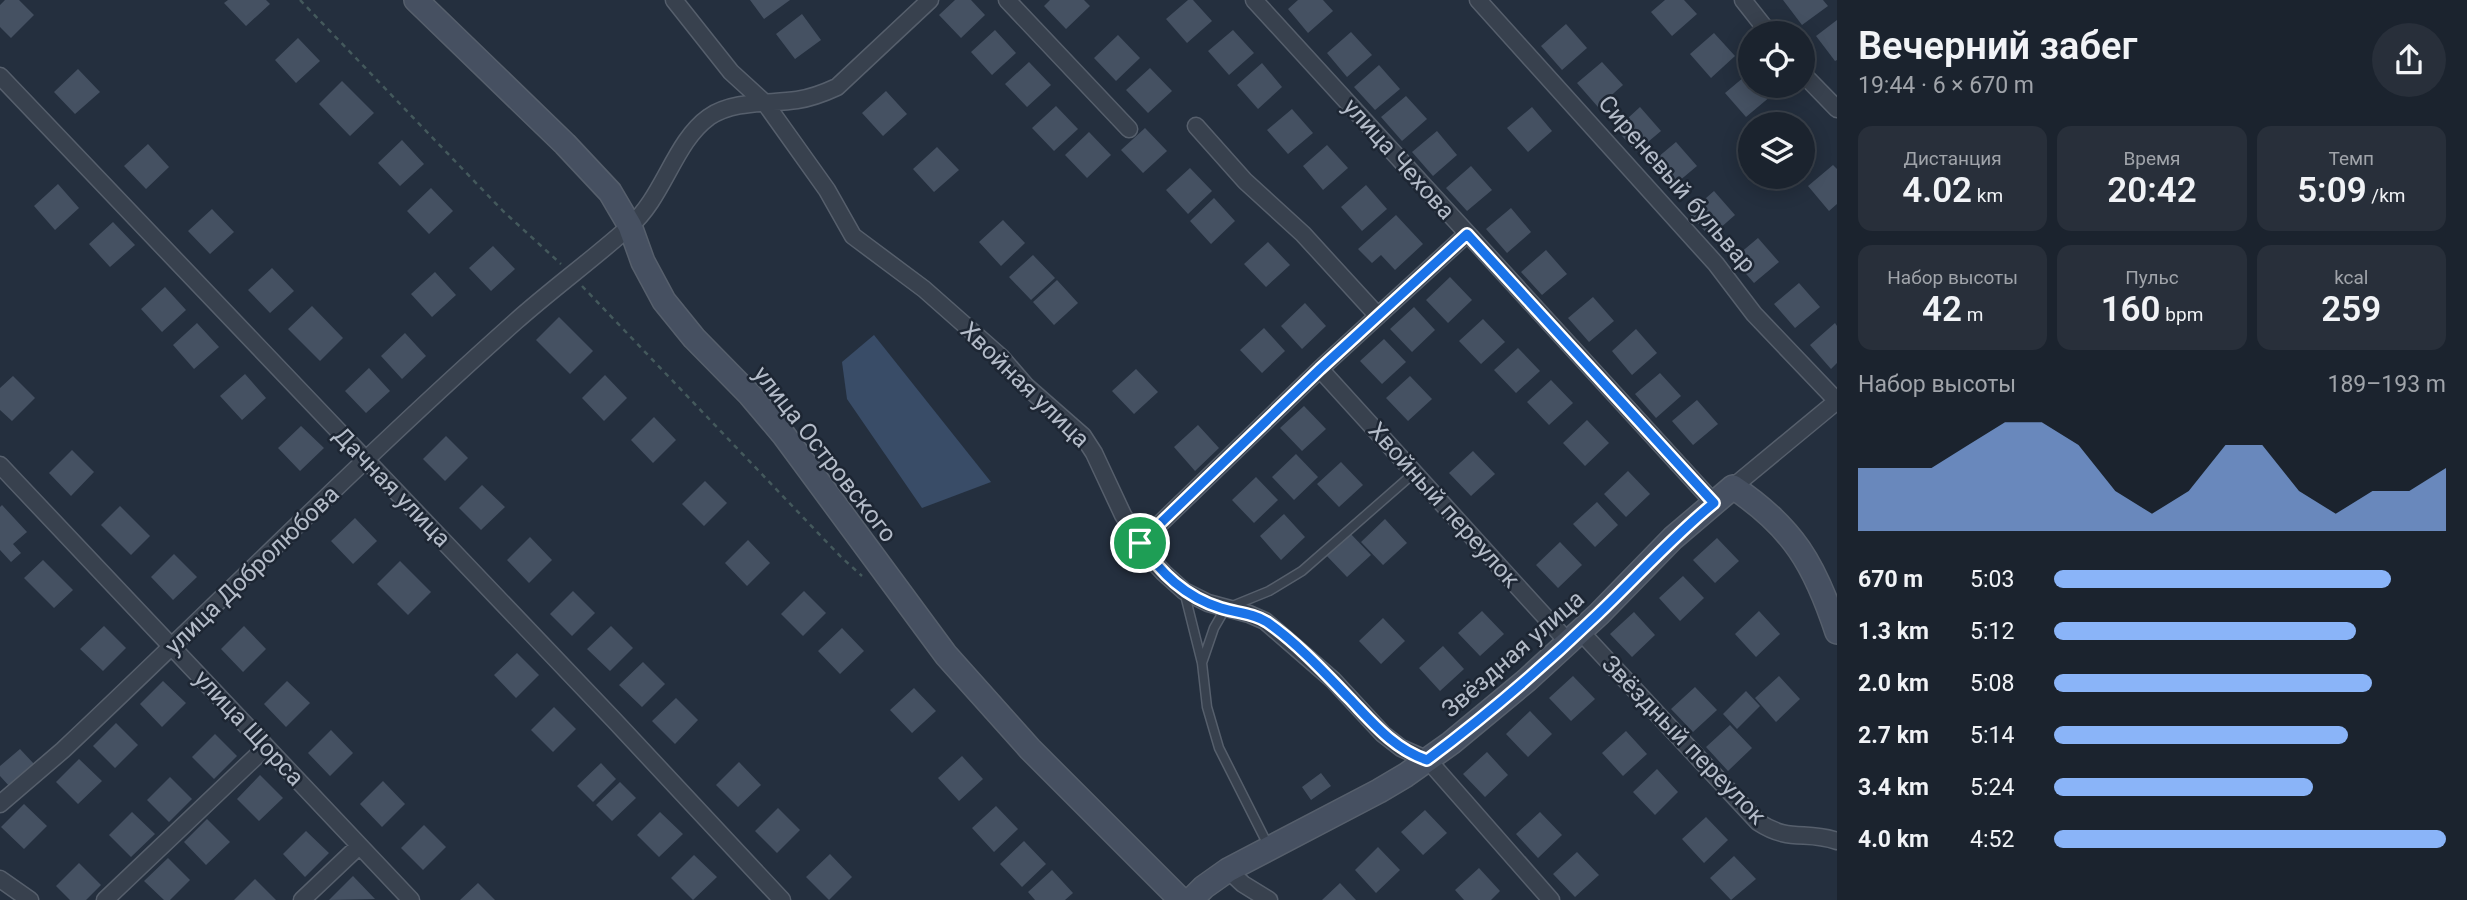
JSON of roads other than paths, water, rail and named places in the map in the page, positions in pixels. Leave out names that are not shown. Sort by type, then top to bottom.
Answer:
[{"type":"street","name":"улица Островского","points":[[416,0],[580,159],[610,192],[630,226],[643,262],[664,301],[694,338],[750,395],[783,434],[946,655],[1030,749],[1181,900]]},
{"type":"street","name":"Хвойная улица","points":[[674,0],[709,46],[765,103],[827,190],[853,236],[924,289],[1001,357],[1026,386],[1083,436],[1094,453],[1123,515],[1140,543],[1164,573],[1184,591],[1208,603],[1265,621],[1333,680],[1383,734],[1401,748],[1427,760]]},
{"type":"street","name":"улица Добролюбова","points":[[0,804],[63,750],[481,353],[630,226],[649,206],[700,125],[723,110],[799,100],[837,87],[930,0]]},
{"type":"street","points":[[1007,0],[1129,129]]},
{"type":"street","name":"улица Чехова","points":[[1254,0],[1714,503]]},
{"type":"street","name":"Сиреневый бульвар","points":[[1478,0],[1716,264],[1754,314],[1837,401]]},
{"type":"street","points":[[1743,0],[1760,21]]},
{"type":"street","name":"Дачная улица","points":[[0,76],[782,900]]},
{"type":"street","points":[[1815,86],[1837,109]]},
{"type":"street","points":[[1196,126],[1245,181],[1303,234],[1378,316]]},
{"type":"street","points":[[1140,543],[1320,369],[1467,234]]},
{"type":"street","name":"Хвойный переулок","points":[[1320,369],[1414,473],[1574,636]]},
{"type":"street","name":"Звёздная улица","points":[[1191,900],[1228,870],[1379,791],[1427,760],[1502,702],[1574,636],[1673,538],[1837,401]]},
{"type":"street","name":"улица Щорса","points":[[0,466],[411,900]]},
{"type":"street","points":[[1733,487],[1760,505],[1796,542],[1821,588],[1837,632]]},
{"type":"street","name":"Звёздный переулок","points":[[1574,636],[1758,822],[1789,836],[1821,836],[1837,841]]},
{"type":"street","points":[[105,900],[266,747]]},
{"type":"street","points":[[1427,760],[1551,900]]},
{"type":"street","points":[[302,900],[359,846]]},
{"type":"street","points":[[1228,870],[1264,899]]},
{"type":"street","points":[[0,878],[30,900]]},
{"type":"lane","points":[[1202,663],[1214,628],[1225,609],[1269,591],[1302,570],[1414,473]]},
{"type":"lane","points":[[1184,591],[1202,663],[1207,706],[1219,748],[1269,847]]},
{"type":"water","points":[[874,335],[991,482],[922,508],[847,399],[842,362]]}]
